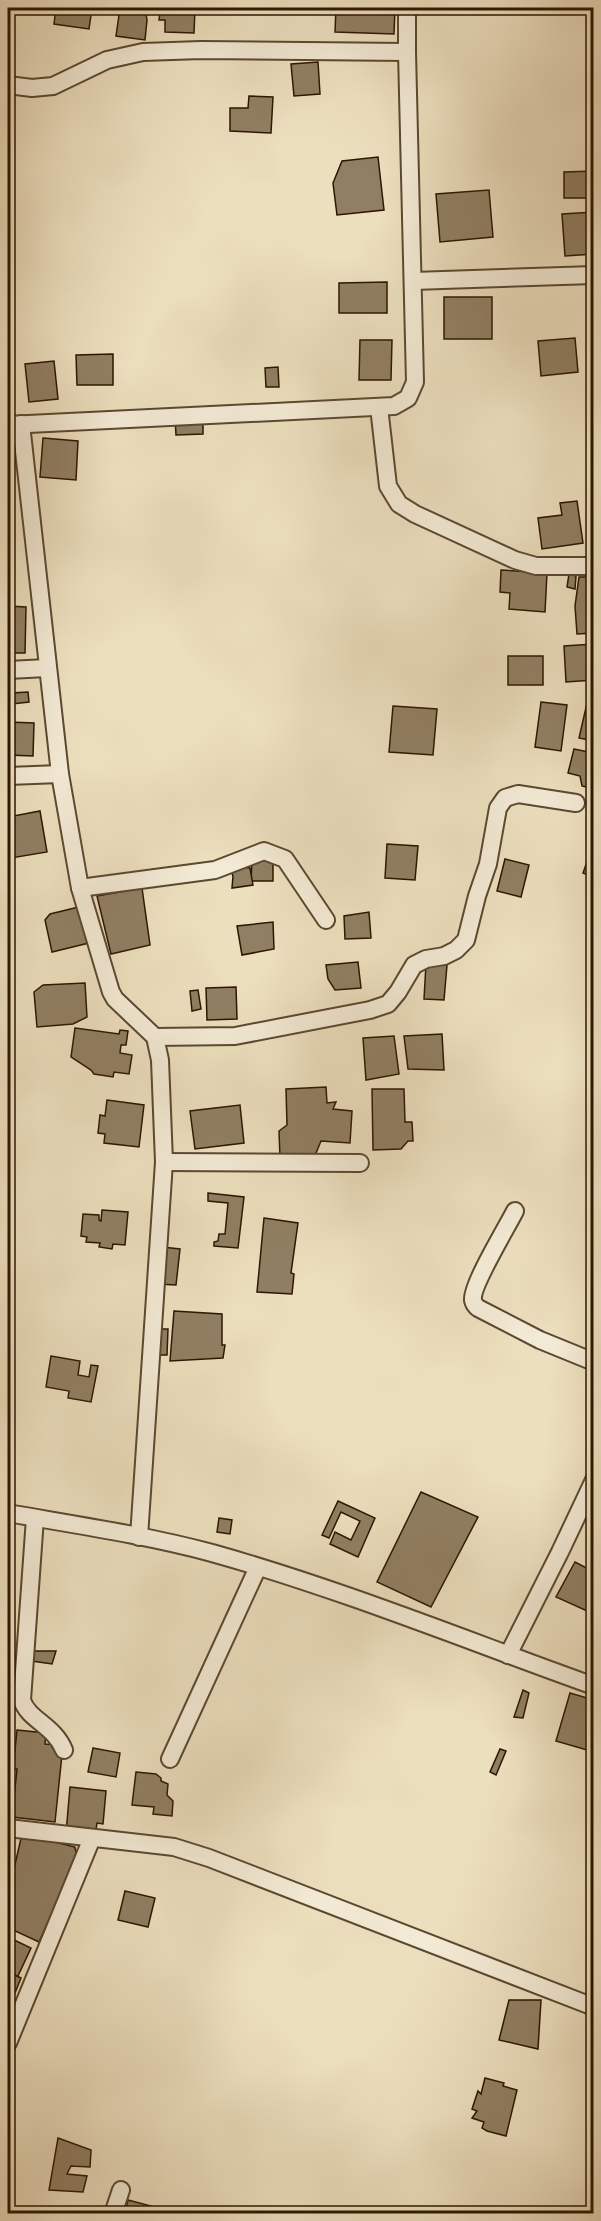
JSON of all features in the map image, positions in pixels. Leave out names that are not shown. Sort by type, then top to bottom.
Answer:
[{"type":"street","points":[[139,1537],[164,1162],[160,1060],[155,1037],[115,999],[111,992],[80,888],[60,774],[14,425],[394,406],[408,398],[415,382],[406,52],[407,8]]},
{"type":"street","points":[[8,85],[32,88],[53,86],[107,60],[143,52],[201,50],[406,52]]},
{"type":"street","points":[[413,281],[594,275]]},
{"type":"street","points":[[379,407],[388,486],[399,504],[447,530],[515,560],[537,566],[594,566]]},
{"type":"street","points":[[8,670],[47,668]]},
{"type":"street","points":[[8,776],[60,774]]},
{"type":"street","points":[[155,1037],[235,1036],[370,1010],[388,1004],[414,965],[426,959],[444,956],[456,950],[466,940],[488,864],[498,808],[505,798],[519,794],[576,803]]},
{"type":"street","points":[[80,888],[215,870],[264,851],[285,859],[326,920]]},
{"type":"street","points":[[164,1162],[360,1163]]},
{"type":"street","points":[[515,1211],[476,1285],[472,1298],[474,1304],[540,1340],[594,1362]]},
{"type":"street","points":[[508,1655],[594,1480]]},
{"type":"street","points":[[8,1513],[211,1553],[310,1584],[594,1686]]},
{"type":"street","points":[[35,1518],[22,1700],[25,1709],[59,1737],[64,1750]]},
{"type":"street","points":[[170,1759],[258,1567]]},
{"type":"street","points":[[8,1828],[174,1847],[209,1858],[594,2007]]},
{"type":"street","points":[[8,2043],[92,1838]]},
{"type":"street","points":[[113,2214],[121,2190]]},
{"type":"building","points":[[56,8],[92,8],[89,29],[54,24]]},
{"type":"building","points":[[120,8],[145,8],[147,20],[145,40],[116,36]]},
{"type":"building","points":[[168,8],[195,8],[194,33],[165,32],[165,20],[159,20],[160,12],[167,12]]},
{"type":"building","points":[[336,8],[395,8],[394,34],[335,32]]},
{"type":"building","points":[[318,62],[320,94],[294,96],[291,64]]},
{"type":"building","points":[[249,96],[273,97],[271,133],[230,131],[230,108],[248,108]]},
{"type":"building","points":[[378,157],[384,210],[337,215],[333,183],[342,161]]},
{"type":"building","points":[[594,171],[594,198],[564,198],[564,172]]},
{"type":"building","points":[[489,190],[493,237],[440,242],[436,194]]},
{"type":"building","points":[[594,212],[594,254],[565,256],[562,214]]},
{"type":"building","points":[[387,282],[387,313],[339,313],[339,283]]},
{"type":"building","points":[[444,297],[492,297],[492,339],[444,339]]},
{"type":"building","points":[[575,338],[578,372],[541,376],[538,341]]},
{"type":"building","points":[[360,340],[392,340],[391,380],[359,380]]},
{"type":"building","points":[[113,354],[113,385],[77,385],[76,355]]},
{"type":"building","points":[[54,361],[58,399],[29,402],[25,364]]},
{"type":"building","points":[[278,367],[279,387],[266,387],[265,368]]},
{"type":"building","points":[[203,417],[203,434],[176,435],[175,418]]},
{"type":"building","points":[[43,438],[78,441],[76,480],[40,477]]},
{"type":"building","points":[[577,501],[583,543],[542,549],[538,518],[562,515],[560,503]]},
{"type":"building","points":[[501,570],[547,573],[545,612],[509,609],[510,593],[500,592]]},
{"type":"building","points":[[569,574],[576,576],[575,589],[567,587]]},
{"type":"building","points":[[579,577],[594,577],[594,633],[577,634],[575,606]]},
{"type":"building","points":[[8,606],[26,607],[25,653],[8,653]]},
{"type":"building","points":[[594,644],[594,680],[566,682],[564,646]]},
{"type":"building","points":[[508,656],[543,656],[543,685],[508,685]]},
{"type":"building","points":[[590,690],[594,691],[594,741],[579,738]]},
{"type":"building","points":[[28,692],[29,702],[12,704],[11,693]]},
{"type":"building","points":[[541,702],[567,705],[561,751],[535,747]]},
{"type":"building","points":[[393,706],[437,709],[433,755],[389,752]]},
{"type":"building","points":[[8,722],[34,723],[33,756],[8,755]]},
{"type":"building","points":[[574,749],[594,753],[594,789],[582,786],[580,776],[568,773]]},
{"type":"building","points":[[40,811],[47,852],[11,858],[8,846],[8,817]]},
{"type":"building","points":[[594,842],[594,877],[583,873]]},
{"type":"building","points":[[387,844],[418,846],[415,880],[385,878]]},
{"type":"building","points":[[273,853],[273,881],[251,881],[252,859]]},
{"type":"building","points":[[505,859],[529,865],[521,897],[497,891]]},
{"type":"building","points":[[229,865],[250,868],[253,885],[232,888],[233,876]]},
{"type":"building","points":[[142,888],[150,945],[111,954],[97,896]]},
{"type":"building","points":[[83,906],[95,958],[92,958],[89,943],[52,952],[45,920],[50,914]]},
{"type":"building","points":[[369,912],[371,938],[345,939],[344,916]]},
{"type":"building","points":[[273,922],[274,949],[242,955],[237,926]]},
{"type":"building","points":[[358,962],[361,988],[335,990],[328,979],[326,965]]},
{"type":"building","points":[[426,964],[447,965],[444,1000],[424,999]]},
{"type":"building","points":[[85,983],[87,1017],[73,1024],[37,1027],[34,992],[43,985]]},
{"type":"building","points":[[236,987],[237,1019],[207,1020],[206,988]]},
{"type":"building","points":[[198,990],[201,1009],[192,1011],[190,991]]},
{"type":"building","points":[[75,1028],[119,1034],[120,1030],[128,1031],[126,1045],[121,1045],[120,1053],[132,1055],[129,1074],[114,1072],[113,1077],[94,1074],[71,1057]]},
{"type":"building","points":[[442,1034],[444,1070],[408,1069],[404,1036]]},
{"type":"building","points":[[394,1036],[399,1074],[366,1080],[363,1038]]},
{"type":"building","points":[[326,1087],[327,1103],[336,1102],[333,1109],[352,1111],[350,1143],[321,1141],[314,1158],[280,1158],[279,1131],[287,1125],[286,1089]]},
{"type":"building","points":[[372,1089],[404,1089],[405,1122],[412,1122],[413,1141],[408,1141],[401,1149],[373,1150]]},
{"type":"building","points":[[107,1100],[144,1105],[139,1147],[104,1143],[105,1134],[98,1133],[100,1115],[105,1116]]},
{"type":"building","points":[[240,1105],[244,1143],[195,1149],[190,1111]]},
{"type":"building","points":[[208,1193],[244,1197],[238,1248],[214,1246],[219,1234],[225,1234],[228,1203],[208,1201]]},
{"type":"building","points":[[102,1210],[128,1212],[125,1245],[113,1244],[112,1249],[99,1247],[100,1243],[86,1242],[87,1237],[81,1236],[83,1214],[99,1215],[101,1221]]},
{"type":"building","points":[[264,1218],[298,1223],[291,1273],[294,1274],[292,1294],[257,1292]]},
{"type":"building","points":[[162,1247],[180,1249],[176,1285],[158,1284]]},
{"type":"building","points":[[174,1311],[222,1314],[222,1345],[225,1345],[223,1358],[170,1361]]},
{"type":"building","points":[[156,1329],[168,1329],[167,1355],[155,1355]]},
{"type":"building","points":[[51,1356],[80,1361],[78,1375],[89,1377],[91,1365],[98,1366],[91,1402],[68,1398],[69,1391],[46,1387]]},
{"type":"building","points":[[421,1492],[478,1517],[431,1607],[377,1582]]},
{"type":"building","points":[[338,1501],[375,1518],[358,1557],[330,1544],[335,1532],[351,1540],[360,1521],[341,1512],[329,1538],[322,1535]]},
{"type":"building","points":[[219,1518],[232,1520],[230,1534],[217,1532]]},
{"type":"building","points":[[575,1562],[594,1572],[594,1614],[556,1597]]},
{"type":"building","points":[[33,1651],[56,1651],[52,1664],[32,1661]]},
{"type":"building","points":[[523,1690],[529,1693],[523,1718],[514,1717]]},
{"type":"building","points":[[570,1693],[594,1700],[594,1752],[556,1741]]},
{"type":"building","points":[[17,1730],[46,1733],[45,1744],[63,1745],[55,1822],[12,1817],[17,1769],[13,1769]]},
{"type":"building","points":[[93,1748],[120,1753],[116,1777],[88,1772]]},
{"type":"building","points":[[500,1749],[506,1751],[496,1775],[490,1772]]},
{"type":"building","points":[[136,1772],[156,1774],[161,1781],[168,1784],[167,1795],[173,1801],[172,1816],[153,1814],[154,1807],[132,1805]]},
{"type":"building","points":[[70,1787],[106,1791],[103,1824],[97,1823],[95,1836],[66,1833]]},
{"type":"building","points":[[22,1834],[75,1847],[77,1858],[39,1942],[13,1930],[8,1920],[8,1881],[11,1882]]},
{"type":"building","points":[[125,1891],[155,1898],[148,1927],[118,1920]]},
{"type":"building","points":[[8,1937],[31,1948],[17,1978],[8,1974]]},
{"type":"building","points":[[8,1972],[21,1978],[13,1998],[8,1995]]},
{"type":"building","points":[[509,2000],[541,2000],[538,2049],[499,2040]]},
{"type":"building","points":[[485,2078],[504,2083],[503,2086],[517,2090],[506,2136],[487,2131],[482,2128],[484,2122],[472,2118],[477,2111],[472,2109],[478,2091],[481,2094]]},
{"type":"building","points":[[58,2138],[91,2150],[90,2167],[71,2166],[67,2174],[87,2176],[83,2192],[49,2190]]},
{"type":"building","points":[[128,2200],[170,2211],[170,2214],[125,2214]]}]
